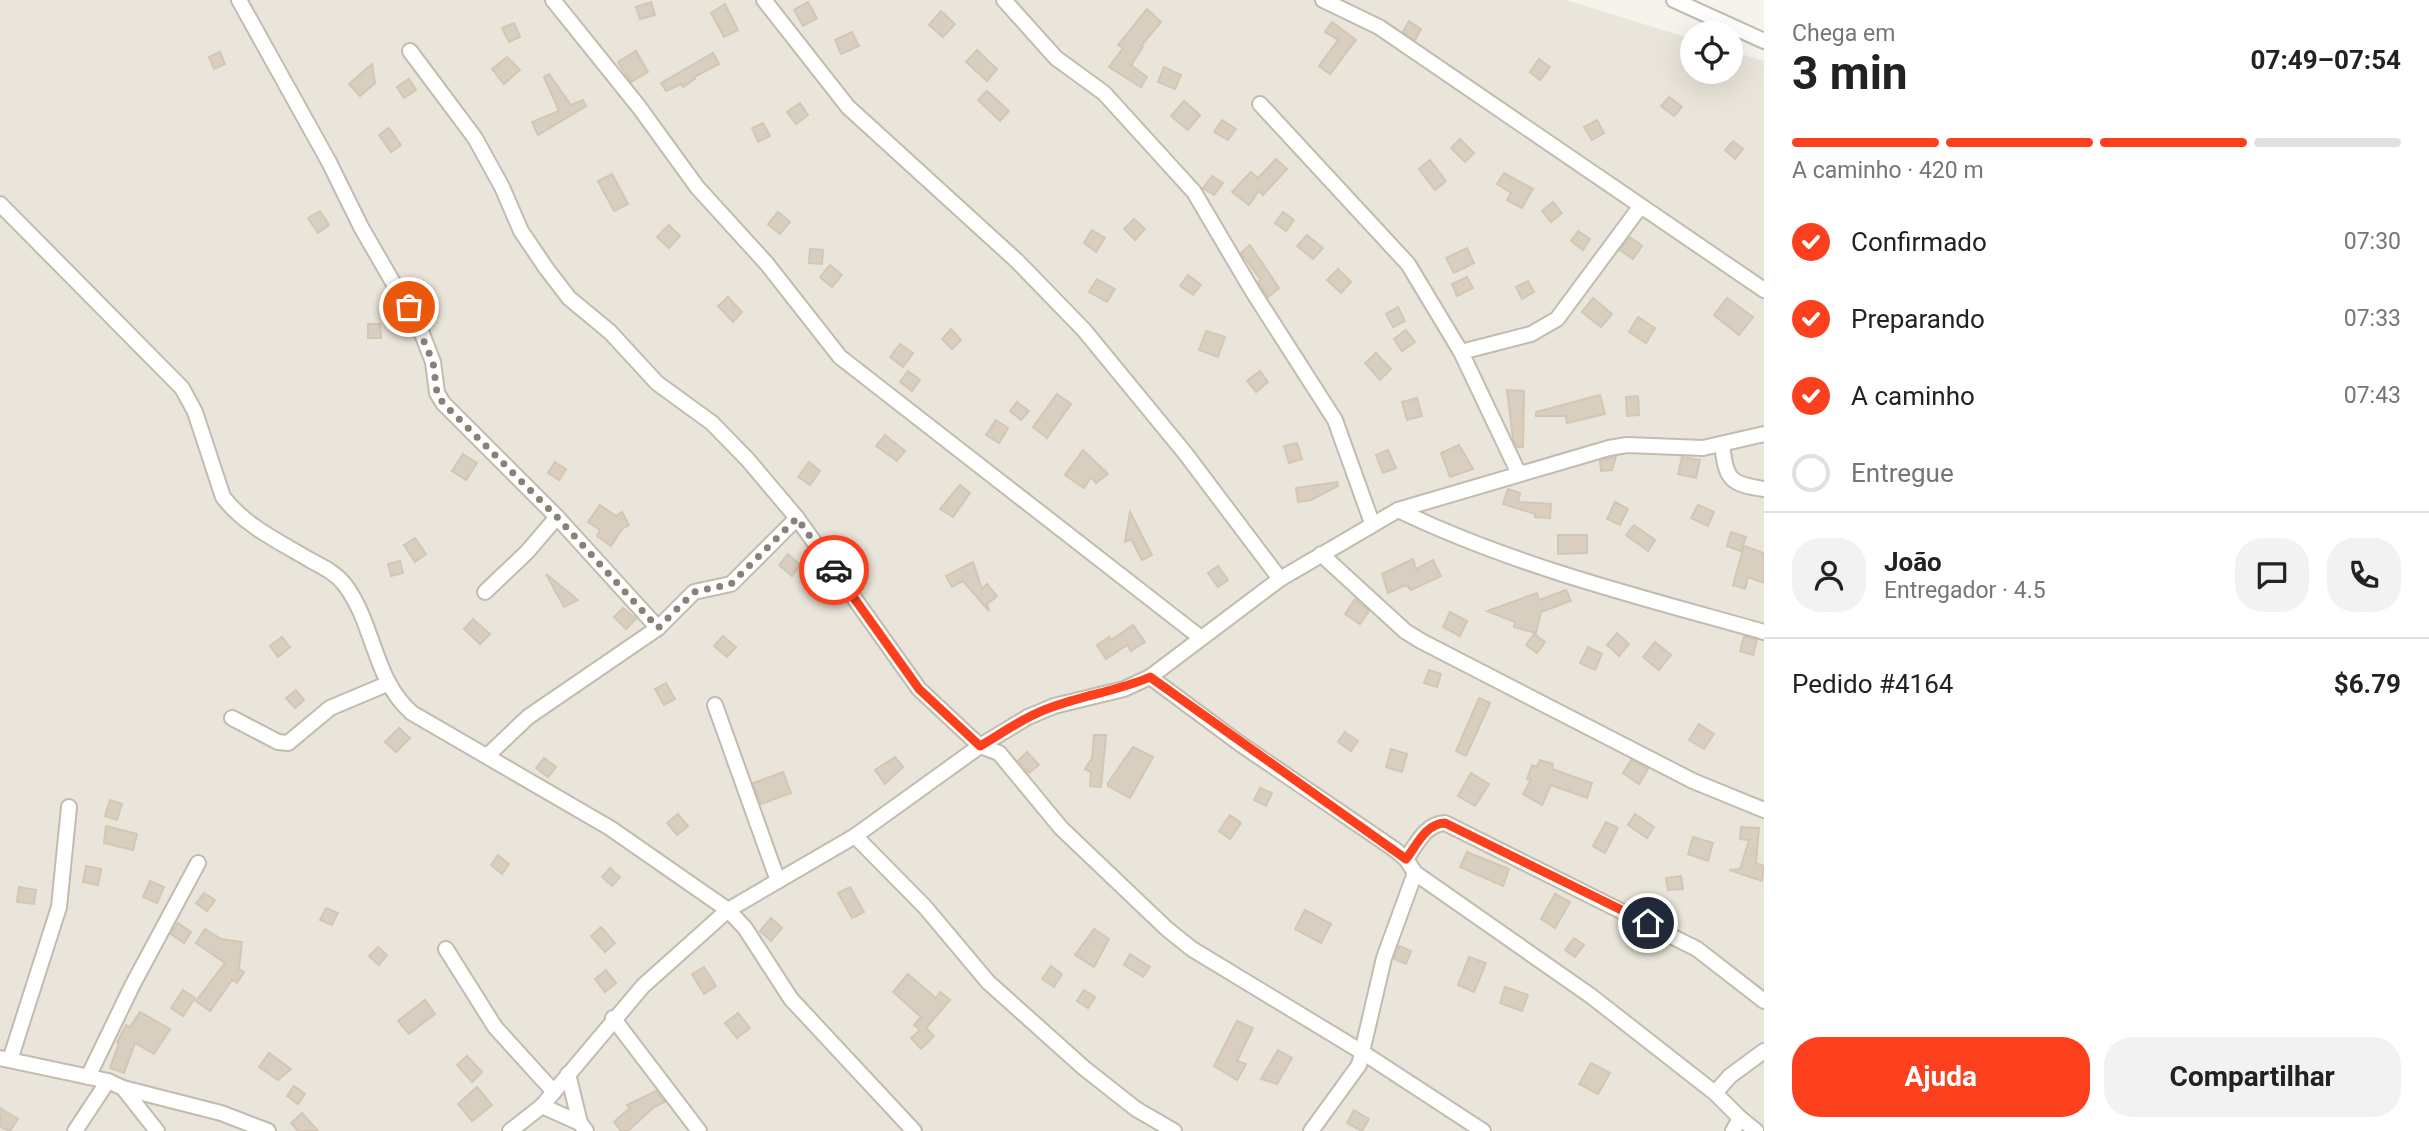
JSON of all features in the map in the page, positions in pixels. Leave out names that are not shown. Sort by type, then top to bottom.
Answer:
[{"type":"street","points":[[239,0],[329,162],[361,227],[421,331],[433,362],[437,393],[443,403],[557,517],[658,628]]},
{"type":"street","points":[[553,0],[639,107],[697,187],[767,264],[840,358],[1201,638]]},
{"type":"street","points":[[764,0],[848,107],[1025,268],[1084,330],[1185,453],[1280,579]]},
{"type":"street","points":[[1004,0],[1056,58],[1104,93],[1194,192],[1253,292],[1335,420],[1372,523]]},
{"type":"street","points":[[1323,0],[1379,27],[1764,290]]},
{"type":"street","points":[[1674,0],[1764,41]]},
{"type":"street","points":[[411,51],[475,138],[502,187],[521,231],[569,298],[603,326],[657,383],[712,422],[797,518],[919,689],[980,746],[999,753],[1061,828],[1167,929],[1204,956],[1362,1052],[1483,1131]]},
{"type":"street","points":[[1260,104],[1408,264],[1461,352],[1519,474]]},
{"type":"street","points":[[0,204],[182,388],[195,412],[223,497],[231,508],[260,530],[334,573],[344,584],[355,600],[387,684],[412,713],[610,828],[728,910],[745,928],[791,999],[914,1131]]},
{"type":"street","points":[[1461,352],[1546,328],[1558,318],[1640,207]]},
{"type":"street","points":[[510,1131],[542,1106],[613,1018],[643,986],[728,910],[855,836],[980,746],[1028,717],[1054,706],[1124,689],[1150,677],[1280,579],[1372,523],[1398,510],[1609,447],[1627,445],[1679,449],[1722,444],[1764,434]]},
{"type":"street","points":[[1722,444],[1724,467],[1731,479],[1741,485],[1764,489]]},
{"type":"street","points":[[1398,510],[1448,534],[1553,571],[1764,632]]},
{"type":"street","points":[[485,592],[527,552],[557,517]]},
{"type":"street","points":[[487,755],[528,717],[658,628],[694,592],[731,584],[797,518]]},
{"type":"street","points":[[1321,554],[1405,631],[1421,641],[1693,781],[1764,810]]},
{"type":"street","points":[[1150,677],[1406,859],[1415,873],[1591,996],[1715,1093],[1737,1125],[1756,1131]]},
{"type":"street","points":[[232,718],[278,742],[288,743],[330,708],[387,684]]},
{"type":"street","points":[[715,705],[778,881]]},
{"type":"street","points":[[69,807],[59,907],[5,1059],[108,1081],[123,1088],[221,1113],[268,1131]]},
{"type":"street","points":[[1406,859],[1428,829],[1434,824],[1445,823],[1697,949],[1764,1001]]},
{"type":"street","points":[[855,836],[925,907],[988,982],[1084,1068],[1136,1109],[1174,1131]]},
{"type":"street","points":[[88,1077],[133,984],[198,863]]},
{"type":"street","points":[[1311,1131],[1352,1076],[1362,1052],[1384,957],[1415,873]]},
{"type":"street","points":[[446,948],[495,1027],[554,1092]]},
{"type":"street","points":[[613,1018],[699,1131]]},
{"type":"street","points":[[1715,1093],[1730,1076],[1764,1051]]},
{"type":"street","points":[[568,1074],[583,1127]]},
{"type":"street","points":[[75,1131],[108,1081]]},
{"type":"street","points":[[123,1088],[157,1131]]},
{"type":"street","points":[[542,1106],[583,1127]]},
{"type":"shaded area","points":[[0,0],[1566,0],[1680,35],[1680,84],[1743,84],[1743,55],[1764,61],[1764,1131],[0,1131]]},
{"type":"building","points":[[651,2],[655,15],[640,19],[636,7]]},
{"type":"building","points":[[808,2],[817,18],[803,26],[794,10]]},
{"type":"building","points":[[725,4],[738,30],[724,37],[711,13]]},
{"type":"building","points":[[1147,9],[1161,22],[1141,46],[1143,47],[1131,65],[1147,77],[1141,87],[1109,67],[1123,48],[1118,45]]},
{"type":"building","points":[[941,11],[955,24],[943,37],[929,25]]},
{"type":"building","points":[[1409,21],[1421,29],[1415,40],[1403,32]]},
{"type":"building","points":[[1332,22],[1356,40],[1330,74],[1319,66],[1338,40],[1325,32]]},
{"type":"building","points":[[514,23],[520,37],[509,42],[502,28]]},
{"type":"building","points":[[852,32],[859,46],[841,54],[835,40]]},
{"type":"building","points":[[977,50],[997,69],[987,81],[966,62]]},
{"type":"building","points":[[636,51],[648,72],[631,82],[618,62]]},
{"type":"building","points":[[220,52],[225,64],[214,69],[209,57]]},
{"type":"building","points":[[713,53],[719,64],[694,77],[695,79],[683,87],[681,84],[666,91],[661,83]]},
{"type":"building","points":[[507,57],[520,70],[504,84],[492,69]]},
{"type":"building","points":[[1539,59],[1550,67],[1540,80],[1530,72]]},
{"type":"building","points":[[372,64],[375,83],[360,96],[349,84]]},
{"type":"building","points":[[1164,67],[1181,75],[1175,89],[1158,82]]},
{"type":"building","points":[[549,74],[571,105],[583,100],[586,106],[538,135],[532,122],[559,111],[544,77]]},
{"type":"building","points":[[409,79],[416,90],[404,98],[397,87]]},
{"type":"building","points":[[987,91],[1009,111],[1000,121],[978,100]]},
{"type":"building","points":[[1669,97],[1682,107],[1674,116],[1661,106]]},
{"type":"building","points":[[1184,101],[1200,115],[1188,130],[1171,116]]},
{"type":"building","points":[[800,103],[808,115],[796,124],[787,112]]},
{"type":"building","points":[[1222,120],[1236,129],[1228,140],[1214,132]]},
{"type":"building","points":[[1597,120],[1604,133],[1592,140],[1584,127]]},
{"type":"building","points":[[763,123],[770,136],[758,142],[752,128]]},
{"type":"building","points":[[389,128],[401,145],[391,152],[379,135]]},
{"type":"building","points":[[1460,139],[1474,153],[1465,162],[1451,148]]},
{"type":"building","points":[[1733,141],[1743,149],[1735,159],[1725,150]]},
{"type":"building","points":[[1276,159],[1287,169],[1263,195],[1259,191],[1249,205],[1232,192],[1251,172],[1258,178]]},
{"type":"building","points":[[1430,160],[1446,181],[1435,190],[1419,169]]},
{"type":"building","points":[[1504,173],[1533,189],[1522,208],[1507,200],[1511,193],[1497,184]]},
{"type":"building","points":[[612,174],[628,204],[614,211],[598,181]]},
{"type":"building","points":[[1212,176],[1223,183],[1214,195],[1203,188]]},
{"type":"building","points":[[1553,202],[1562,213],[1551,222],[1542,211]]},
{"type":"building","points":[[320,211],[329,225],[318,233],[308,218]]},
{"type":"building","points":[[778,212],[790,222],[780,234],[768,224]]},
{"type":"building","points":[[1283,212],[1294,220],[1286,231],[1275,223]]},
{"type":"building","points":[[1134,219],[1145,229],[1135,240],[1124,229]]},
{"type":"building","points":[[669,225],[680,236],[669,248],[657,237]]},
{"type":"building","points":[[1092,230],[1105,238],[1096,252],[1084,243]]},
{"type":"building","points":[[1578,231],[1590,239],[1583,250],[1571,241]]},
{"type":"building","points":[[1307,235],[1323,248],[1313,259],[1297,246]]},
{"type":"building","points":[[1630,237],[1642,246],[1633,259],[1620,250]]},
{"type":"building","points":[[1250,245],[1279,288],[1268,297],[1258,282],[1261,280],[1241,253]]},
{"type":"building","points":[[1467,248],[1474,263],[1454,273],[1446,258]]},
{"type":"building","points":[[810,249],[823,250],[822,264],[809,263]]},
{"type":"building","points":[[830,265],[842,275],[832,287],[820,277]]},
{"type":"building","points":[[1338,269],[1351,282],[1341,293],[1327,280]]},
{"type":"building","points":[[1188,275],[1201,285],[1193,295],[1180,286]]},
{"type":"building","points":[[1467,277],[1473,288],[1457,296],[1452,284]]},
{"type":"building","points":[[1097,279],[1115,289],[1107,302],[1089,292]]},
{"type":"building","points":[[1528,281],[1534,292],[1522,299],[1516,287]]},
{"type":"building","points":[[728,297],[742,312],[733,322],[718,306]]},
{"type":"building","points":[[1593,298],[1612,314],[1601,327],[1582,312]]},
{"type":"building","points":[[1727,298],[1753,317],[1739,335],[1714,315]]},
{"type":"building","points":[[1398,307],[1405,321],[1393,327],[1386,314]]},
{"type":"building","points":[[1638,317],[1655,328],[1646,343],[1629,332]]},
{"type":"building","points":[[368,324],[380,324],[381,338],[368,338]]},
{"type":"building","points":[[951,329],[961,340],[952,349],[942,339]]},
{"type":"building","points":[[1406,330],[1415,342],[1402,351],[1394,339]]},
{"type":"building","points":[[1206,331],[1225,337],[1218,357],[1199,350]]},
{"type":"building","points":[[900,344],[913,353],[903,367],[890,357]]},
{"type":"building","points":[[1376,353],[1391,369],[1380,380],[1365,363]]},
{"type":"building","points":[[908,371],[920,380],[912,391],[900,382]]},
{"type":"building","points":[[1260,371],[1268,382],[1256,392],[1247,381]]},
{"type":"building","points":[[1507,390],[1524,391],[1523,447],[1517,447],[1513,439]]},
{"type":"building","points":[[1057,394],[1071,404],[1047,438],[1033,427]]},
{"type":"building","points":[[1600,395],[1605,414],[1567,423],[1566,416],[1536,416],[1536,412]]},
{"type":"building","points":[[1638,396],[1639,415],[1627,416],[1626,397]]},
{"type":"building","points":[[1417,398],[1422,416],[1407,420],[1402,402]]},
{"type":"building","points":[[1017,402],[1029,411],[1021,420],[1010,411]]},
{"type":"building","points":[[996,420],[1008,428],[999,443],[986,435]]},
{"type":"building","points":[[885,435],[905,451],[897,461],[876,446]]},
{"type":"building","points":[[1297,443],[1302,459],[1289,463],[1284,446]]},
{"type":"building","points":[[1459,445],[1473,469],[1450,477],[1441,453]]},
{"type":"building","points":[[1083,450],[1108,474],[1096,483],[1091,477],[1084,488],[1065,475]]},
{"type":"building","points":[[1388,450],[1396,468],[1383,473],[1376,455]]},
{"type":"building","points":[[463,454],[477,463],[466,480],[452,471]]},
{"type":"building","points":[[1616,457],[1612,470],[1601,471],[1600,461]]},
{"type":"building","points":[[1682,457],[1700,460],[1696,478],[1678,474]]},
{"type":"building","points":[[555,462],[566,469],[559,480],[548,473]]},
{"type":"building","points":[[809,462],[820,471],[810,485],[798,477]]},
{"type":"building","points":[[1337,482],[1338,486],[1311,500],[1298,502],[1296,488]]},
{"type":"building","points":[[960,485],[970,493],[953,517],[940,509]]},
{"type":"building","points":[[1508,489],[1520,493],[1518,502],[1551,504],[1550,518],[1535,517],[1535,514],[1503,504]]},
{"type":"building","points":[[1615,502],[1628,509],[1620,525],[1607,519]]},
{"type":"building","points":[[600,505],[616,516],[622,512],[629,525],[622,529],[611,546],[597,536],[600,530],[588,522]]},
{"type":"building","points":[[1698,505],[1714,512],[1708,526],[1691,518]]},
{"type":"building","points":[[1130,512],[1152,555],[1142,560],[1131,539],[1125,542]]},
{"type":"building","points":[[1634,525],[1655,540],[1648,551],[1626,535]]},
{"type":"building","points":[[1731,532],[1746,537],[1741,551],[1727,546]]},
{"type":"building","points":[[1558,535],[1587,535],[1587,553],[1558,554]]},
{"type":"building","points":[[415,538],[426,554],[415,562],[404,545]]},
{"type":"building","points":[[1744,546],[1764,553],[1764,583],[1748,577],[1745,589],[1733,585]]},
{"type":"building","points":[[788,554],[800,565],[792,576],[779,565]]},
{"type":"building","points":[[1413,559],[1416,569],[1433,560],[1441,576],[1411,590],[1406,585],[1388,593],[1382,574]]},
{"type":"building","points":[[400,561],[403,573],[391,576],[388,564]]},
{"type":"building","points":[[973,562],[982,589],[987,584],[997,596],[987,604],[989,611],[963,581],[952,587],[946,576]]},
{"type":"building","points":[[1218,566],[1228,580],[1218,587],[1208,573]]},
{"type":"building","points":[[546,574],[578,600],[564,607]]},
{"type":"building","points":[[1566,590],[1571,601],[1541,612],[1536,633],[1514,627],[1515,622],[1487,611],[1537,593],[1539,600]]},
{"type":"building","points":[[1355,599],[1369,611],[1360,624],[1345,614]]},
{"type":"building","points":[[623,608],[636,619],[626,629],[614,617]]},
{"type":"building","points":[[1450,612],[1467,621],[1460,636],[1443,627]]},
{"type":"building","points":[[473,619],[490,634],[480,644],[464,629]]},
{"type":"building","points":[[1133,625],[1145,642],[1131,651],[1127,645],[1106,659],[1097,645],[1109,637],[1111,640]]},
{"type":"building","points":[[1617,633],[1629,644],[1619,656],[1607,645]]},
{"type":"building","points":[[1534,634],[1545,642],[1537,653],[1526,645]]},
{"type":"building","points":[[723,636],[736,647],[727,657],[714,646]]},
{"type":"building","points":[[1744,636],[1757,640],[1753,655],[1740,651]]},
{"type":"building","points":[[282,637],[290,647],[278,657],[270,646]]},
{"type":"building","points":[[1655,642],[1671,655],[1659,670],[1643,657]]},
{"type":"building","points":[[1588,647],[1602,654],[1595,670],[1580,663]]},
{"type":"building","points":[[1429,670],[1441,674],[1437,687],[1424,683]]},
{"type":"building","points":[[666,683],[675,699],[664,705],[655,689]]},
{"type":"building","points":[[296,690],[304,700],[295,708],[286,698]]},
{"type":"building","points":[[1479,698],[1490,703],[1466,756],[1456,751]]},
{"type":"building","points":[[1699,724],[1714,734],[1704,749],[1689,740]]},
{"type":"building","points":[[399,728],[410,738],[396,752],[385,742]]},
{"type":"building","points":[[1345,732],[1358,741],[1351,751],[1338,742]]},
{"type":"building","points":[[1094,735],[1106,735],[1101,787],[1090,786],[1091,772],[1085,769],[1092,758]]},
{"type":"building","points":[[1133,747],[1153,757],[1130,798],[1108,786],[1108,783]]},
{"type":"building","points":[[1391,749],[1407,754],[1402,772],[1386,767]]},
{"type":"building","points":[[1027,752],[1039,765],[1029,773],[1018,761]]},
{"type":"building","points":[[895,757],[903,767],[885,784],[875,770]]},
{"type":"building","points":[[544,758],[556,767],[548,777],[536,768]]},
{"type":"building","points":[[1540,760],[1553,764],[1552,769],[1592,783],[1587,798],[1551,785],[1542,805],[1523,794],[1531,780],[1527,779],[1532,765],[1537,767]]},
{"type":"building","points":[[1631,760],[1648,769],[1639,784],[1623,773]]},
{"type":"building","points":[[783,772],[791,793],[761,804],[753,783]]},
{"type":"building","points":[[1471,773],[1489,784],[1475,806],[1458,796]]},
{"type":"building","points":[[1260,788],[1272,793],[1266,806],[1254,800]]},
{"type":"building","points":[[110,800],[122,804],[117,820],[105,816]]},
{"type":"building","points":[[678,814],[688,826],[677,835],[667,823]]},
{"type":"building","points":[[1635,814],[1654,827],[1647,838],[1628,825]]},
{"type":"building","points":[[1230,815],[1241,823],[1230,839],[1219,831]]},
{"type":"building","points":[[1606,822],[1618,828],[1605,853],[1593,846]]},
{"type":"building","points":[[106,826],[137,834],[133,850],[104,843]]},
{"type":"building","points":[[1741,827],[1759,828],[1756,863],[1764,866],[1762,881],[1729,870],[1740,869],[1749,840],[1740,839]]},
{"type":"building","points":[[1693,837],[1713,843],[1708,861],[1688,854]]},
{"type":"building","points":[[1467,852],[1509,869],[1503,886],[1460,867]]},
{"type":"building","points":[[498,855],[509,864],[502,874],[491,865]]},
{"type":"building","points":[[86,866],[101,869],[98,885],[83,882]]},
{"type":"building","points":[[610,868],[620,877],[612,886],[602,877]]},
{"type":"building","points":[[1681,876],[1683,889],[1668,890],[1666,878]]},
{"type":"building","points":[[150,881],[164,887],[157,903],[143,897]]},
{"type":"building","points":[[19,887],[36,890],[34,904],[17,902]]},
{"type":"building","points":[[850,887],[864,912],[852,918],[838,893]]},
{"type":"building","points":[[204,893],[215,900],[207,911],[196,903]]},
{"type":"building","points":[[1555,894],[1570,902],[1555,928],[1541,919]]},
{"type":"building","points":[[326,908],[338,913],[332,925],[320,920]]},
{"type":"building","points":[[1305,910],[1331,924],[1321,943],[1295,929]]},
{"type":"building","points":[[771,918],[782,928],[771,941],[760,931]]},
{"type":"building","points":[[178,923],[191,932],[184,943],[171,934]]},
{"type":"building","points":[[601,927],[615,943],[605,952],[591,936]]},
{"type":"building","points":[[205,929],[221,939],[242,942],[239,969],[244,972],[237,983],[232,980],[210,1011],[196,1001],[225,963],[196,943]]},
{"type":"building","points":[[1094,929],[1109,939],[1094,967],[1075,955]]},
{"type":"building","points":[[1574,938],[1584,945],[1575,957],[1565,950]]},
{"type":"building","points":[[1399,946],[1411,951],[1406,964],[1394,959]]},
{"type":"building","points":[[378,947],[387,955],[379,965],[369,956]]},
{"type":"building","points":[[1130,954],[1150,967],[1143,977],[1124,965]]},
{"type":"building","points":[[1469,957],[1486,963],[1474,992],[1458,985]]},
{"type":"building","points":[[1051,966],[1062,974],[1054,987],[1042,979]]},
{"type":"building","points":[[704,967],[716,986],[704,994],[692,974]]},
{"type":"building","points":[[606,970],[616,983],[605,992],[595,979]]},
{"type":"building","points":[[908,974],[936,998],[940,992],[950,1000],[926,1028],[934,1036],[921,1049],[911,1038],[920,1030],[914,1025],[921,1017],[893,992]]},
{"type":"building","points":[[1505,987],[1528,995],[1522,1011],[1500,1003]]},
{"type":"building","points":[[183,990],[195,998],[183,1016],[171,1008]]},
{"type":"building","points":[[1084,990],[1095,997],[1088,1008],[1077,1001]]},
{"type":"building","points":[[425,1000],[435,1014],[409,1034],[398,1021]]},
{"type":"building","points":[[140,1012],[170,1029],[154,1054],[135,1043],[124,1073],[110,1068],[119,1043],[117,1042],[126,1025],[130,1027]]},
{"type":"building","points":[[738,1013],[750,1028],[737,1038],[725,1023]]},
{"type":"building","points":[[1237,1021],[1253,1028],[1237,1061],[1246,1064],[1237,1080],[1214,1066]]},
{"type":"building","points":[[1278,1050],[1292,1058],[1277,1084],[1261,1079]]},
{"type":"building","points":[[269,1053],[291,1069],[278,1080],[259,1067]]},
{"type":"building","points":[[467,1056],[482,1072],[472,1082],[457,1065]]},
{"type":"building","points":[[1591,1063],[1610,1073],[1598,1094],[1579,1084]]},
{"type":"building","points":[[294,1086],[305,1094],[298,1104],[287,1096]]},
{"type":"building","points":[[477,1087],[492,1105],[472,1121],[458,1104]]},
{"type":"building","points":[[656,1091],[665,1102],[654,1107],[628,1131],[621,1131],[614,1122],[630,1108],[627,1105]]},
{"type":"building","points":[[0,1108],[18,1119],[10,1131],[0,1127]]},
{"type":"building","points":[[1354,1110],[1369,1119],[1362,1131],[1347,1123]]},
{"type":"building","points":[[302,1113],[318,1131],[298,1131],[291,1123]]},
{"type":"way so far","points":[[409,307],[433,362],[437,393],[443,403],[557,517],[658,628],[683,600],[694,592],[723,588],[731,584],[797,518],[834,570]]},
{"type":"route","points":[[834,570],[919,689],[980,746],[1028,717],[1054,706],[1124,689],[1150,677],[1239,743],[1406,859],[1428,829],[1434,824],[1445,823],[1648,923]]}]
